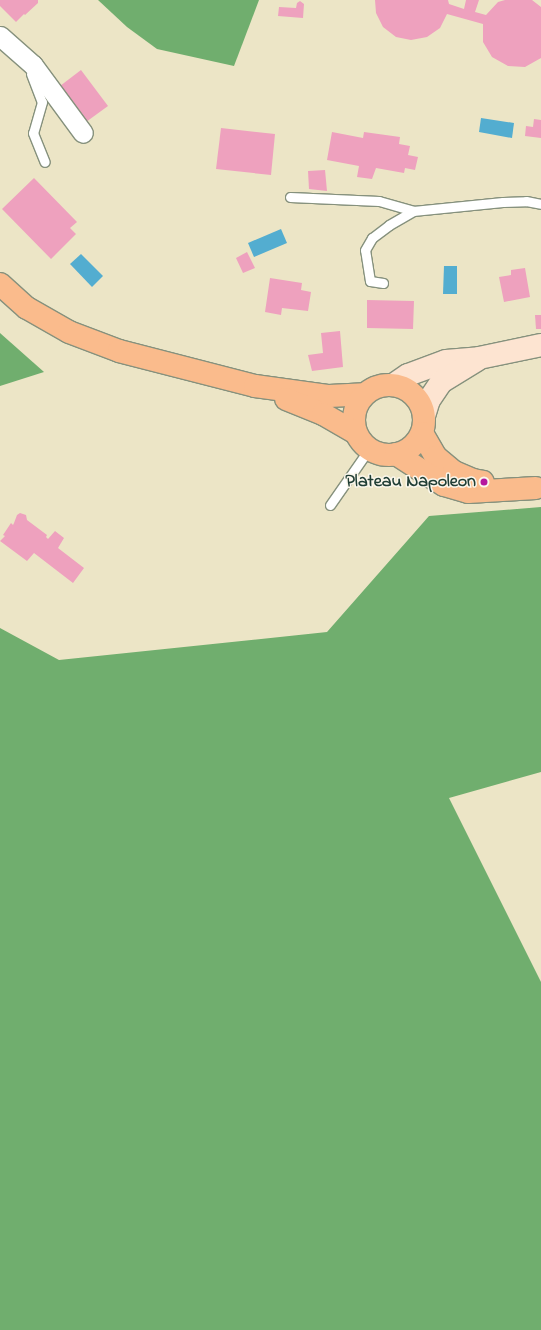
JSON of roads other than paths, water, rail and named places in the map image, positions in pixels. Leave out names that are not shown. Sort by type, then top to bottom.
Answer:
[{"type":"main road","points":[[0,284],[27,308],[69,332],[119,351],[255,386],[329,396],[364,394]]},
{"type":"main road","points":[[393,385],[408,375],[446,361],[479,358],[541,345]]},
{"type":"main road","points":[[255,386],[323,414],[382,454],[396,454],[407,450],[416,442],[423,424],[429,400],[441,382],[479,358]]},
{"type":"main road","points":[[363,441],[353,423],[354,412],[358,402],[364,394],[373,388],[383,385],[402,387],[417,399],[422,407],[423,424],[436,457],[454,472],[474,480],[539,488]]},
{"type":"main road","points":[[396,454],[444,486],[468,492],[539,488]]},
{"type":"street","points":[[0,36],[33,65],[83,133]]},
{"type":"lane","points":[[20,53],[42,102],[33,133],[45,162]]},
{"type":"lane","points":[[290,196],[379,201],[413,211],[503,202],[526,201],[541,204]]},
{"type":"lane","points":[[383,283],[370,281],[365,250],[372,238],[389,225],[413,211]]},
{"type":"lane","points":[[330,505],[363,441]]},
{"type":"water","points":[[481,118],[514,123],[512,138],[479,132]]},
{"type":"water","points":[[281,229],[287,243],[254,257],[248,243]]},
{"type":"water","points":[[81,254],[103,276],[92,287],[70,264]]},
{"type":"water","points":[[444,266],[457,266],[457,294],[443,294]]},
{"type":"place","name":"Plateau Napoleon","points":[[484,482]]}]
